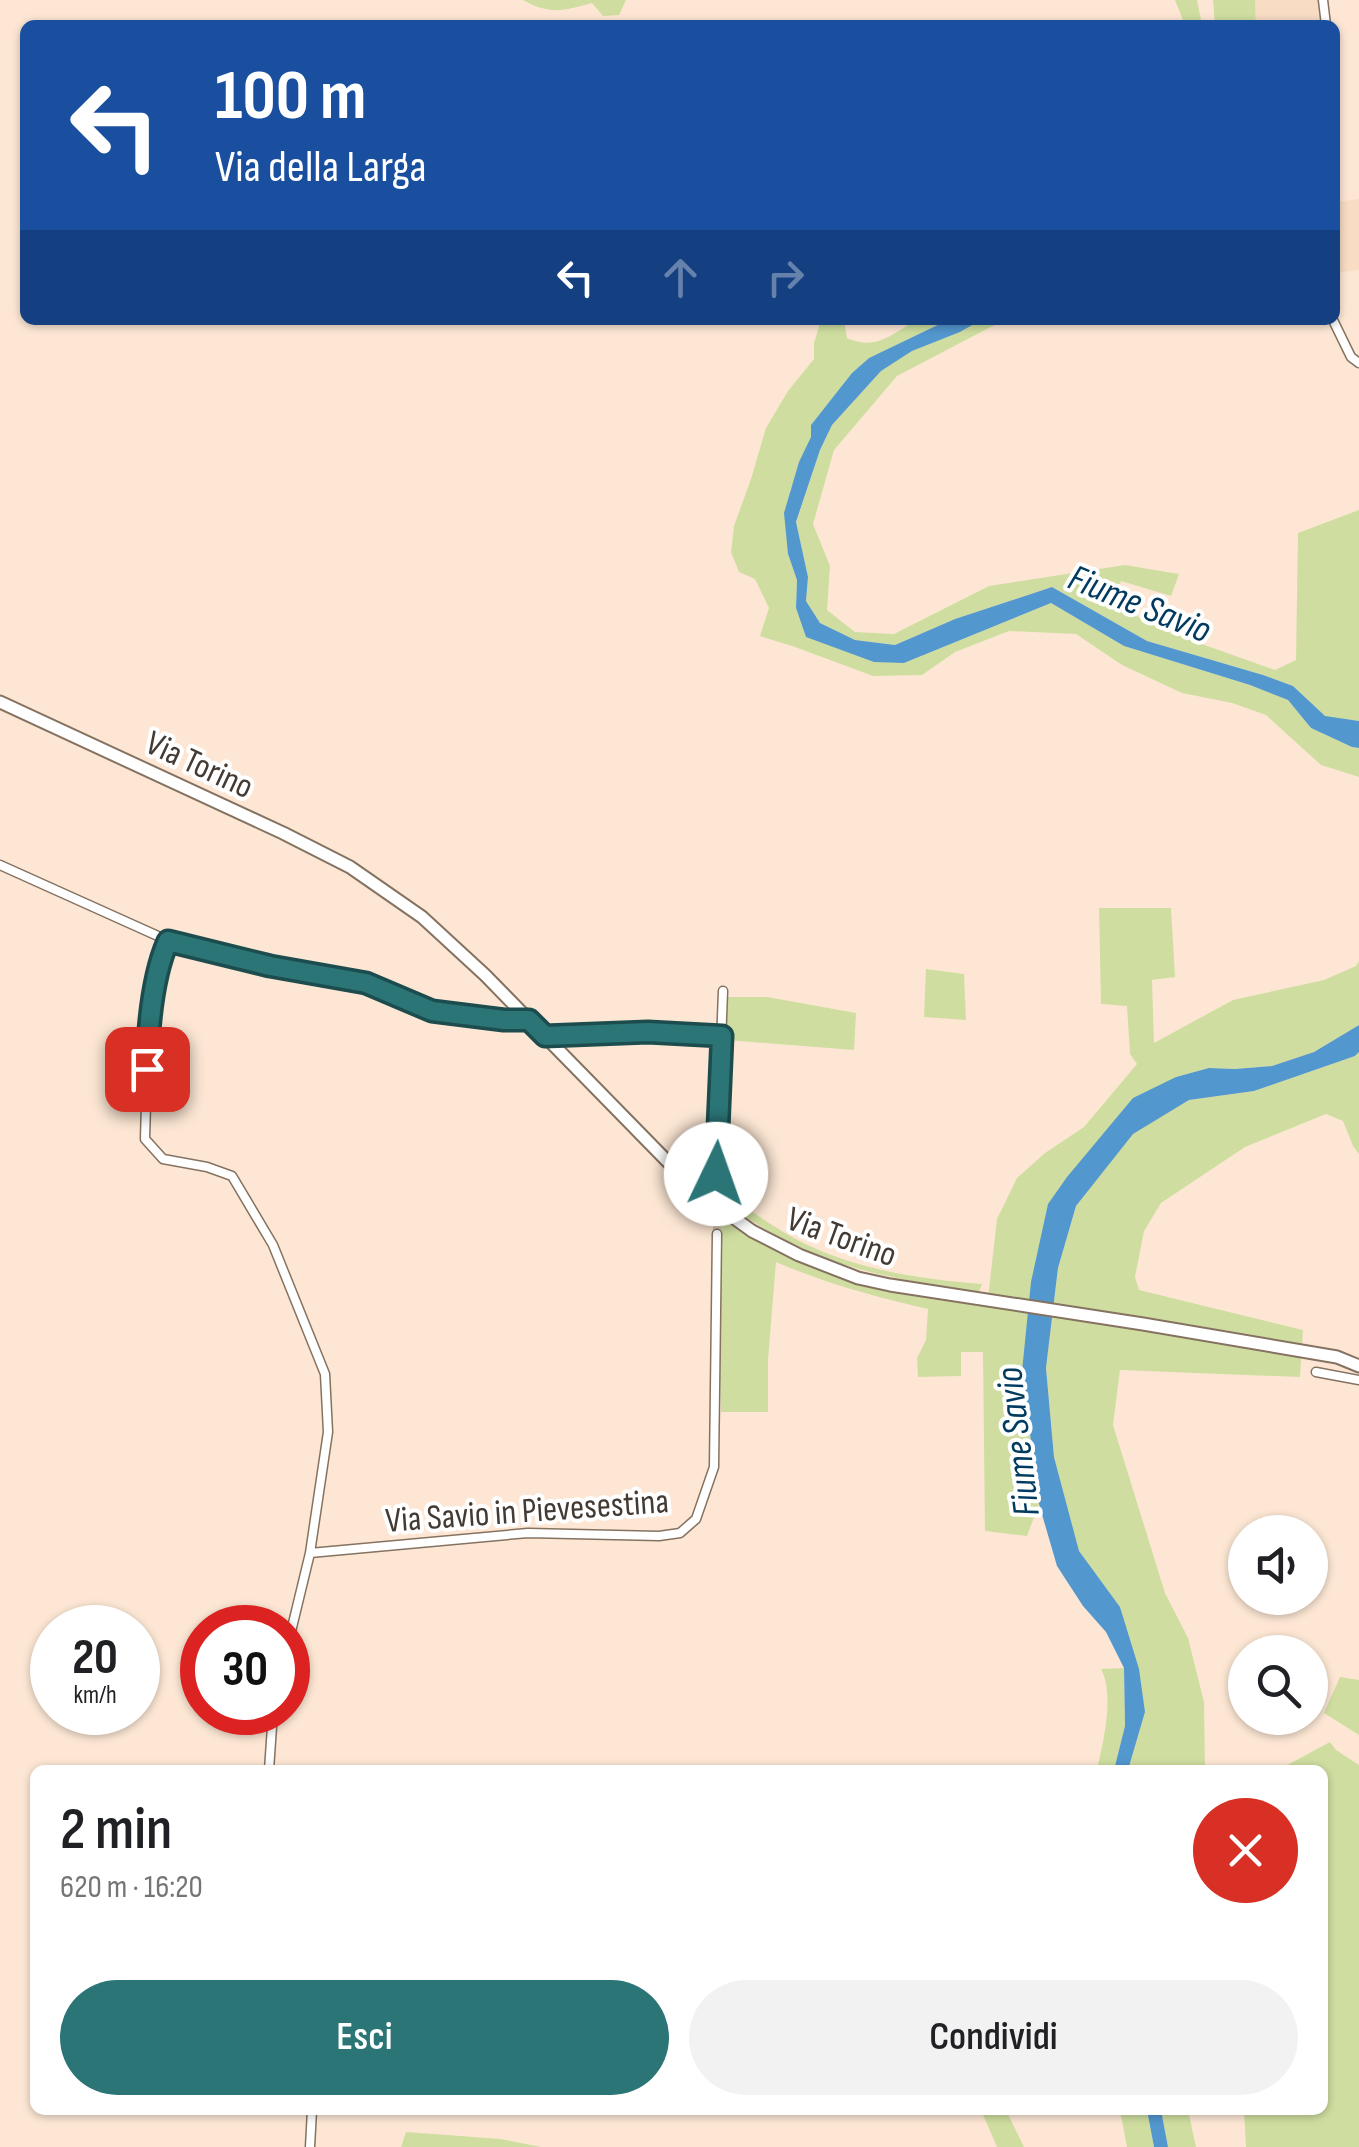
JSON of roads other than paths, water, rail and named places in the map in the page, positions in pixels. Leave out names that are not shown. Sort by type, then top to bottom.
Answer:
[{"type":"main road","name":"Via Torino","points":[[0,702],[283,832],[350,868],[422,917],[712,1202],[752,1231],[826,1268],[925,1292],[1143,1324],[1337,1358],[1359,1366]]},
{"type":"street","points":[[1336,325],[1351,357],[1359,363]]},
{"type":"street","points":[[0,865],[168,941],[270,966],[366,983],[432,1011],[529,1020]]},
{"type":"street","points":[[168,941],[148,1034],[145,1139],[163,1160],[207,1167],[232,1176],[272,1245],[324,1374],[328,1432],[310,1553],[297,1605]]},
{"type":"street","points":[[716,1174],[723,991]]},
{"type":"street","points":[[545,1036],[648,1032],[722,1036]]},
{"type":"street","name":"Via Savio in Pievesestina","points":[[310,1553],[528,1533],[680,1534],[696,1519],[714,1467],[716,1234]]},
{"type":"street","points":[[1316,1372],[1356,1377]]},
{"type":"street","points":[[270,1765],[271,1735]]},
{"type":"street","points":[[310,2146],[312,2115]]},
{"type":"water","points":[[938,325],[972,325],[912,351],[881,371],[832,425],[796,522],[808,577],[806,601],[820,623],[855,640],[895,645],[955,619],[1052,587],[1147,641],[1293,686],[1325,716],[1359,721],[1359,748],[1311,728],[1288,700],[1124,646],[1051,603],[904,663],[874,662],[806,637],[796,608],[797,580],[788,554],[784,513],[811,437],[811,425],[852,373],[869,358]]},
{"type":"water","points":[[1359,1025],[1359,1052],[1355,1056],[1254,1091],[1189,1100],[1133,1134],[1076,1206],[1058,1268],[1046,1368],[1054,1457],[1079,1551],[1120,1607],[1139,1669],[1145,1712],[1129,1765],[1115,1765],[1125,1726],[1124,1668],[1106,1632],[1057,1566],[1039,1504],[1022,1371],[1031,1282],[1048,1204],[1133,1098],[1176,1077],[1209,1068],[1272,1066],[1314,1052]]},
{"type":"water","points":[[1148,2115],[1162,2115],[1168,2147],[1154,2147]]},
{"type":"tunnel","points":[[716,1174],[717,1234]]},
{"type":"water label","name":"Fiume Savio","points":[[1140,603]]},
{"type":"water label","name":"Fiume Savio","points":[[1017,1442]]}]
